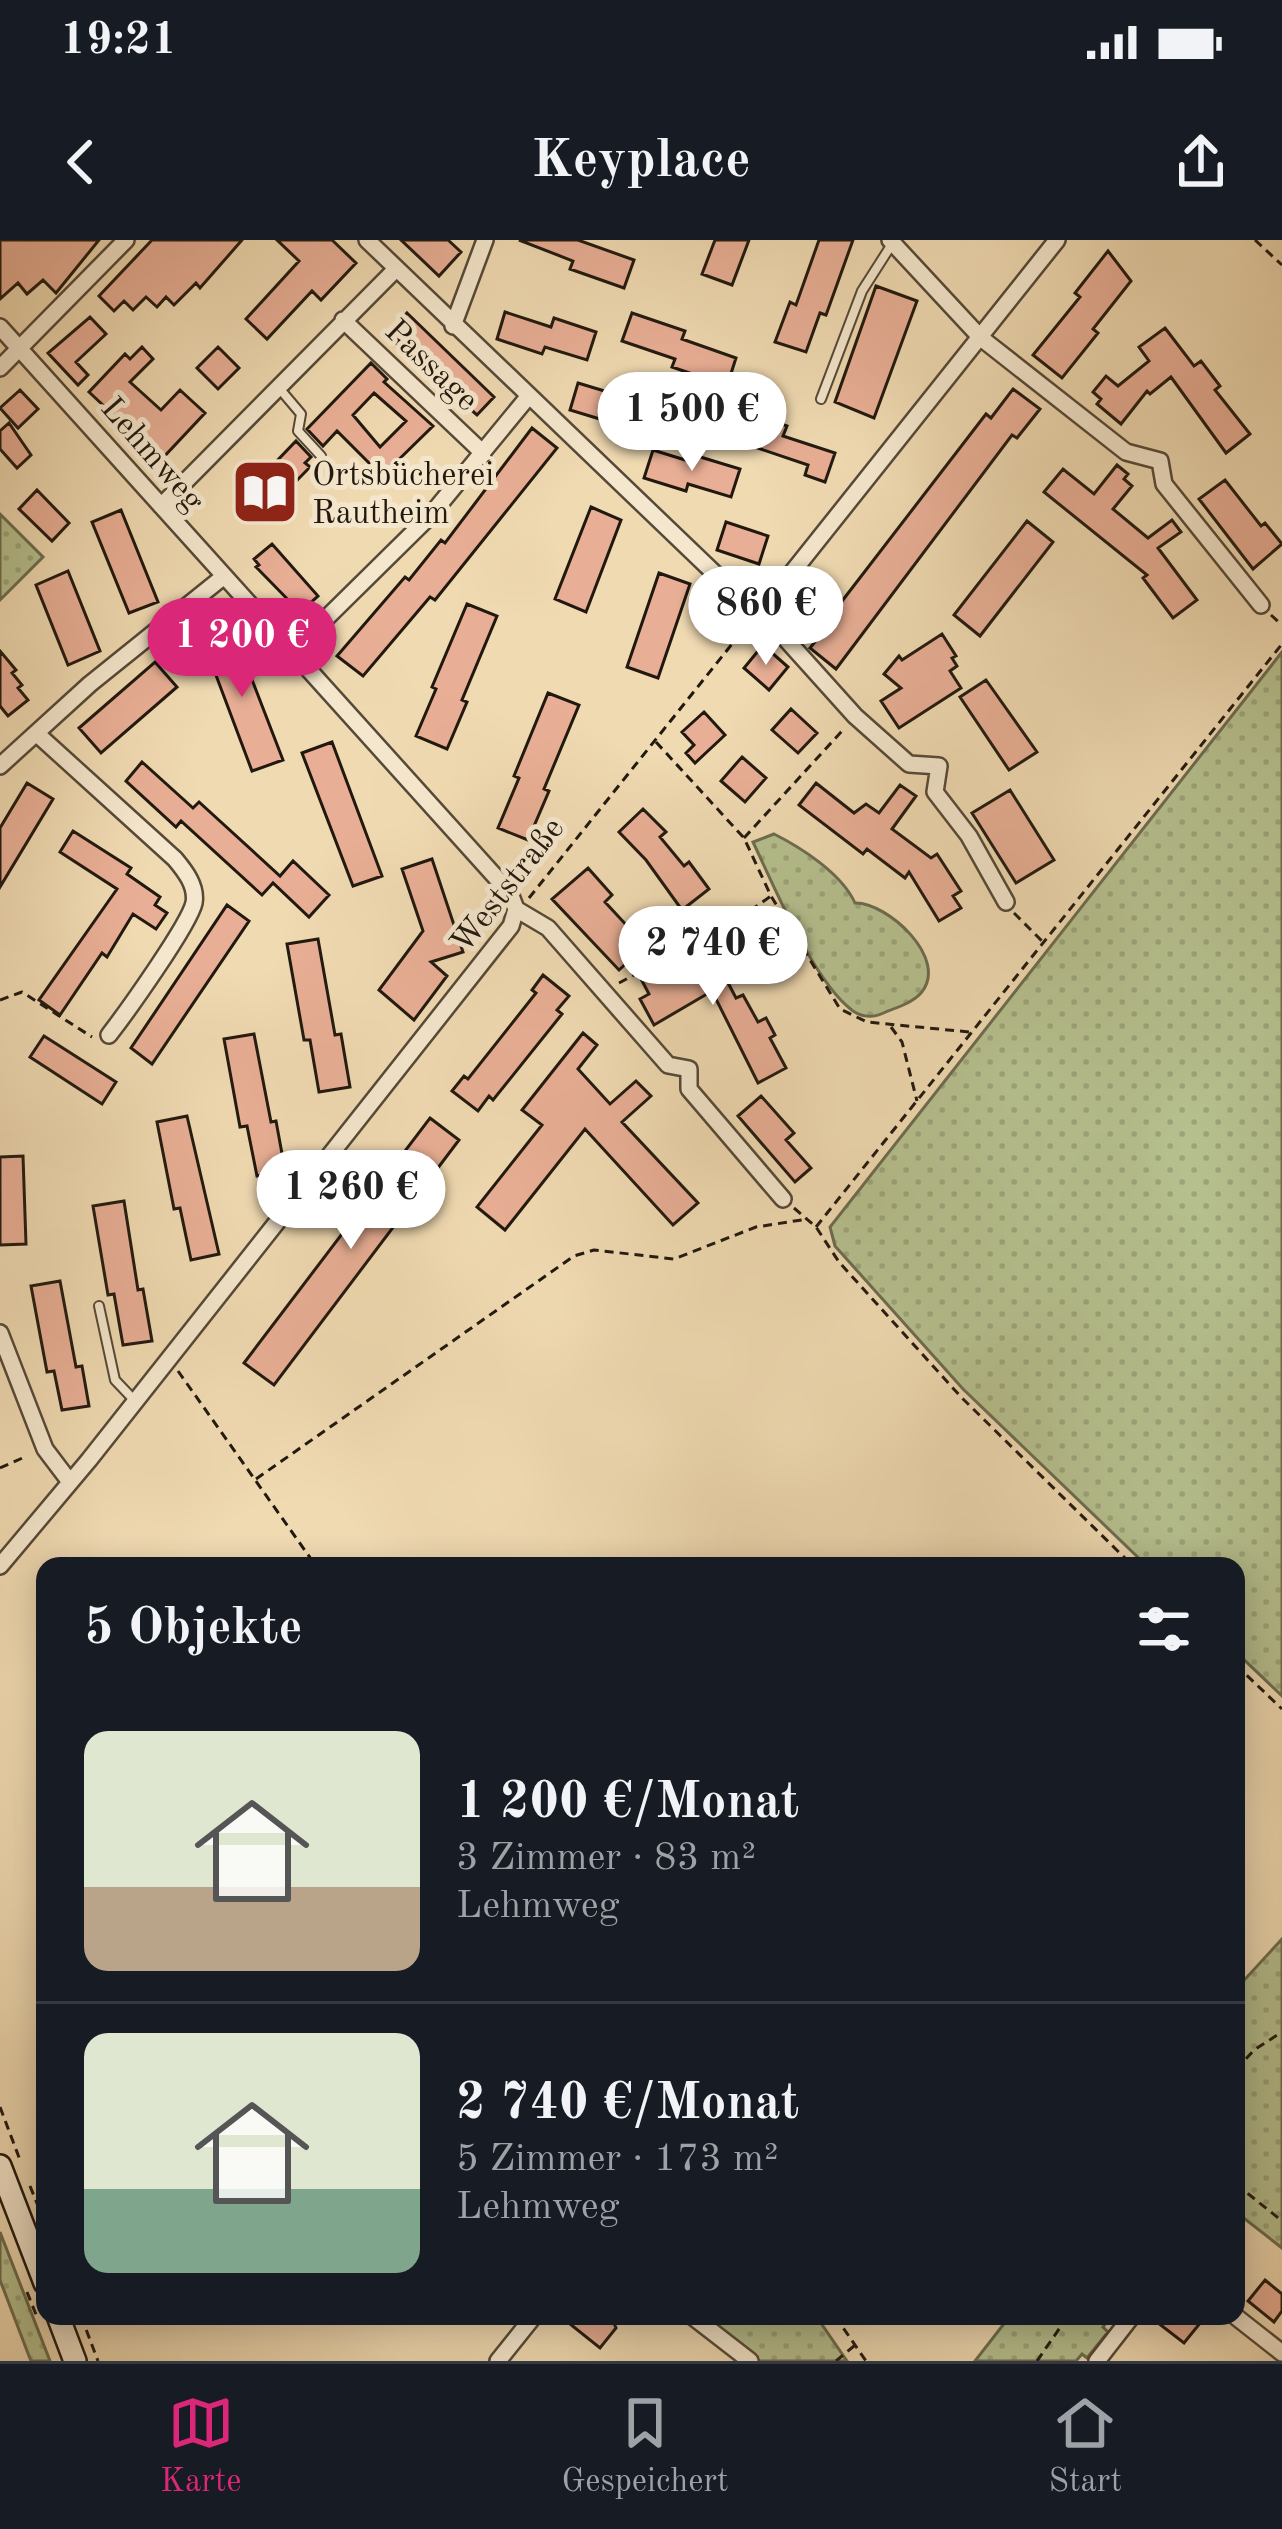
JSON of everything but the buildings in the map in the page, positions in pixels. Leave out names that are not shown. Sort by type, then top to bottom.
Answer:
[{"type":"street","points":[[0,368],[126,240]]},
{"type":"street","points":[[367,240],[733,591],[757,607],[855,716],[909,764],[939,766],[935,792],[969,836],[1006,902]]},
{"type":"street","points":[[453,326],[485,240]]},
{"type":"street","points":[[757,607],[775,594],[1057,240]]},
{"type":"street","points":[[892,242],[981,338],[1126,452],[1160,460],[1164,484],[1261,605]]},
{"type":"street","points":[[161,506],[396,269]]},
{"type":"street","name":"Passage","points":[[343,320],[483,453]]},
{"type":"street","name":"Lehmweg","points":[[0,327],[510,893],[516,909],[548,928],[668,1065],[689,1069],[689,1089],[783,1199]]},
{"type":"street","points":[[292,652],[430,516],[527,397]]},
{"type":"street","points":[[0,766],[223,577]]},
{"type":"street","points":[[36,733],[175,859],[195,894],[187,919],[109,1036]]},
{"type":"street","name":"Weststraße","points":[[0,1566],[168,1362],[512,926],[516,909]]},
{"type":"street","points":[[0,1333],[45,1449],[70,1483]]},
{"type":"street","points":[[0,2166],[36,2260]]},
{"type":"street","points":[[1245,2324],[1282,2353]]},
{"type":"street","points":[[61,2325],[75,2361]]},
{"type":"street","points":[[498,2361],[527,2325]]},
{"type":"street","points":[[704,2325],[750,2361]]},
{"type":"street","points":[[1096,2361],[1125,2325]]},
{"type":"lane","points":[[821,399],[862,291],[892,242]]},
{"type":"lane","points":[[278,386],[301,414],[298,431],[321,456]]},
{"type":"lane","points":[[99,1306],[115,1379],[136,1402]]},
{"type":"path","points":[[1256,240],[1282,265]]},
{"type":"path","name":"Weststraße","points":[[516,909],[656,742],[751,622],[757,607]]},
{"type":"path","points":[[816,1227],[1282,644]]},
{"type":"path","points":[[744,838],[855,716]]},
{"type":"path","points":[[656,742],[744,838],[771,896],[839,1009],[853,1018],[890,1026],[972,1032]]},
{"type":"path","points":[[602,992],[771,896]]},
{"type":"path","points":[[1006,902],[1044,943]]},
{"type":"path","points":[[0,1000],[22,992],[94,1040],[109,1036]]},
{"type":"path","points":[[890,1026],[902,1042],[917,1101]]},
{"type":"path","points":[[783,1199],[816,1227],[839,1262],[961,1397],[1124,1557]]},
{"type":"path","points":[[256,1479],[574,1256],[594,1250],[674,1259],[756,1227],[808,1220]]},
{"type":"path","points":[[168,1362],[187,1378],[310,1557]]},
{"type":"path","points":[[0,1468],[45,1449]]},
{"type":"path","points":[[1245,1674],[1282,1709]]},
{"type":"path","points":[[1245,2060],[1282,2032]]},
{"type":"path","points":[[1245,2191],[1282,2222]]},
{"type":"path","points":[[84,2325],[98,2361]]},
{"type":"path","points":[[841,2325],[866,2361]]},
{"type":"path","points":[[1036,2361],[1062,2325]]},
{"type":"path","points":[[836,2361],[855,2345]]},
{"type":"green space","points":[[0,514],[43,557],[0,600]]},
{"type":"green space","points":[[1282,652],[1282,1696],[1245,1661],[1245,1557],[1138,1557],[963,1389],[835,1246],[830,1227]]},
{"type":"green space","points":[[774,834],[831,872],[855,903],[883,912],[911,935],[927,964],[928,979],[918,996],[870,1016],[853,1011],[838,998],[796,932],[753,842]]},
{"type":"green space","points":[[1282,1939],[1282,2248],[1245,2219],[1245,1979]]},
{"type":"green space","points":[[0,2232],[50,2361],[31,2361],[0,2280]]},
{"type":"green space","points":[[712,2325],[822,2325],[847,2361],[757,2361]]},
{"type":"green space","points":[[1003,2325],[1104,2325],[1108,2332],[1087,2358],[1082,2354],[1076,2361],[975,2361]]},
{"type":"place","name":"Ortsbücherei Rautheim","points":[[265,492]]}]
